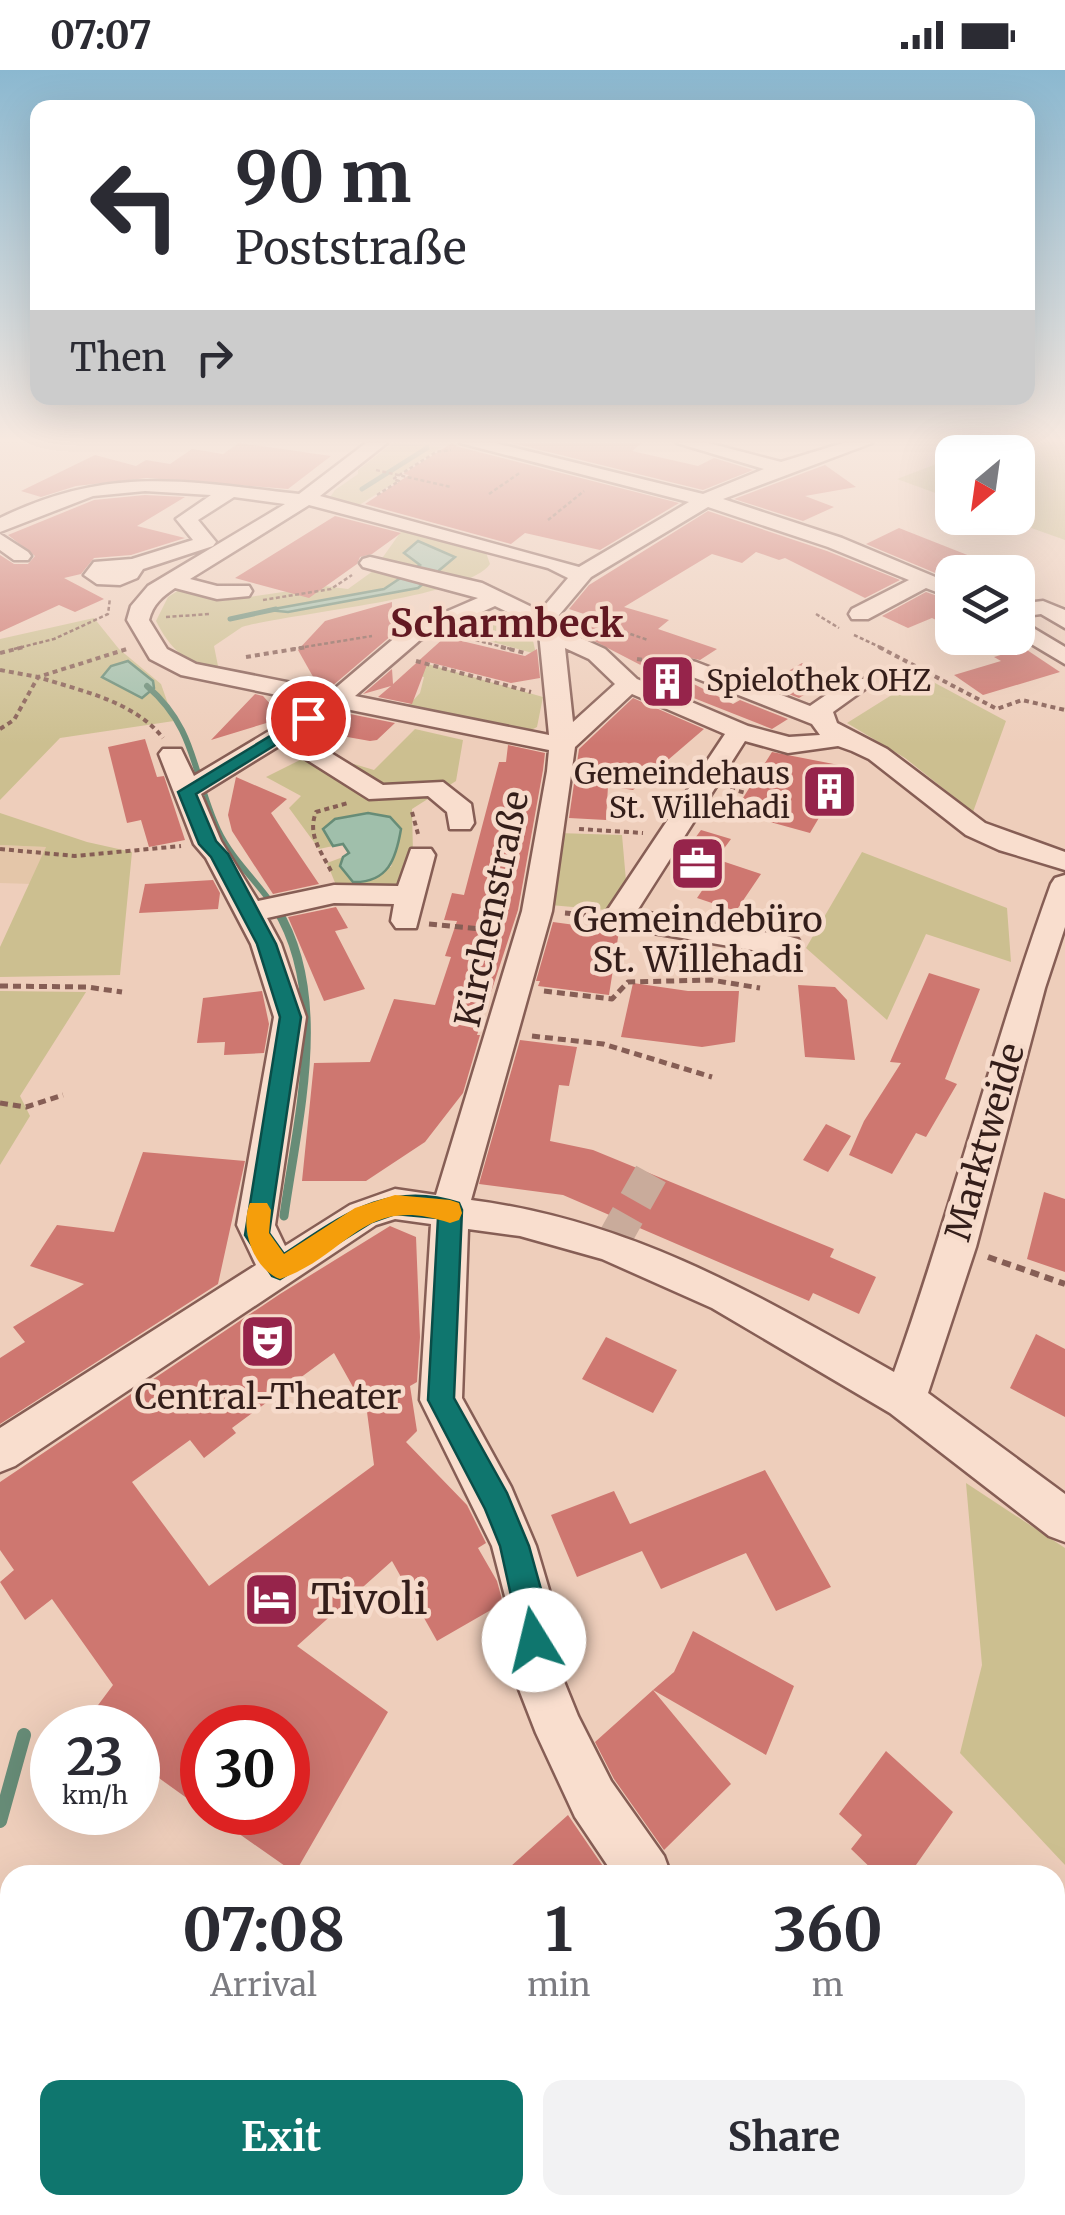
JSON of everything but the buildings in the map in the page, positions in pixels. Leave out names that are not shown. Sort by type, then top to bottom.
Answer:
[{"type":"street","points":[[4,543],[21,556]]},
{"type":"street","points":[[122,573],[203,543]]},
{"type":"street","points":[[233,543],[172,581],[142,606],[138,620],[149,642],[158,654],[189,670],[562,745],[629,684]]},
{"type":"street","points":[[478,543],[555,564],[581,576]]},
{"type":"street","points":[[550,631],[581,576],[638,543]]},
{"type":"street","points":[[839,543],[935,584]]},
{"type":"street","points":[[370,562],[485,593],[604,661],[629,684],[739,731],[788,745],[815,744],[829,728]]},
{"type":"street","points":[[860,614],[926,580]]},
{"type":"street","points":[[172,581],[217,593],[241,591]]},
{"type":"street","points":[[199,784],[334,702],[386,653],[485,593]]},
{"type":"street","points":[[1035,606],[1055,610],[1065,621]]},
{"type":"street","name":"Kirchenstraße","points":[[550,631],[562,745],[534,922],[450,1210],[441,1400],[496,1502],[514,1546],[529,1600],[539,1679],[560,1733],[593,1799],[638,1865]]},
{"type":"street","points":[[1035,637],[1065,657]]},
{"type":"street","points":[[688,667],[874,750],[945,807],[990,836],[1065,860]]},
{"type":"street","points":[[829,728],[820,710],[857,684]]},
{"type":"street","points":[[739,731],[618,917],[788,946]]},
{"type":"street","points":[[282,734],[378,793],[434,788],[461,810],[460,823]]},
{"type":"street","points":[[172,754],[199,784],[208,844],[265,909],[266,944],[290,1017],[256,1225],[264,1248],[280,1269]]},
{"type":"street","points":[[265,909],[334,894],[408,908],[421,855]]},
{"type":"street","name":"Marktweide","points":[[906,1400],[957,1246],[1029,988],[1065,884]]},
{"type":"street","points":[[0,1452],[363,1215],[395,1204],[520,1221],[610,1246],[726,1296],[906,1400],[1065,1521]]},
{"type":"path","points":[[0,652],[54,639],[108,614],[122,573]]},
{"type":"path","points":[[816,614],[997,709],[1022,700],[1065,710]]},
{"type":"path","points":[[225,676],[248,656],[350,637],[419,631],[550,631],[648,640]]},
{"type":"path","points":[[0,728],[14,720],[38,677],[149,642]]},
{"type":"path","points":[[386,653],[558,700]]},
{"type":"path","points":[[604,661],[643,659],[688,667]]},
{"type":"path","points":[[0,670],[38,677],[97,696],[157,726],[172,754]]},
{"type":"path","points":[[334,894],[330,868],[312,838],[310,822],[316,812],[378,793],[415,814],[421,855]]},
{"type":"path","points":[[550,828],[671,835]]},
{"type":"path","points":[[0,850],[75,856],[208,844]]},
{"type":"path","points":[[408,908],[534,922],[618,917]]},
{"type":"path","points":[[516,988],[612,999],[628,982],[733,980],[760,988]]},
{"type":"path","points":[[0,986],[87,987],[122,992]]},
{"type":"path","points":[[504,1033],[603,1044],[712,1077]]},
{"type":"path","points":[[0,1103],[26,1106],[64,1095]]},
{"type":"path","points":[[957,1246],[1065,1284]]},
{"type":"shaded area","points":[[393,543],[469,543],[484,547],[490,564],[475,576],[414,595],[242,627],[214,646],[218,666],[197,663],[181,654],[156,621],[168,597],[179,590],[221,601],[324,586],[348,589],[373,571]]},
{"type":"shaded area","points":[[416,543],[423,543],[455,557],[418,588],[288,612],[268,610],[384,589],[420,565],[404,553]]},
{"type":"shaded area","points":[[499,612],[529,623],[536,654],[474,637]]},
{"type":"shaded area","points":[[94,618],[119,649],[161,684],[174,721],[60,738],[0,800],[0,639]]},
{"type":"shaded area","points":[[128,661],[153,681],[154,688],[142,698],[102,677],[111,666]]},
{"type":"shaded area","points":[[424,663],[543,697],[537,727],[523,734],[404,710],[420,693],[424,677],[415,675]]},
{"type":"shaded area","points":[[922,676],[1006,721],[973,812],[905,758],[847,723]]},
{"type":"shaded area","points":[[415,729],[463,740],[456,781],[412,809],[413,854],[404,890],[338,890],[327,863],[343,857],[340,866],[391,867],[401,829],[324,829],[333,846],[319,849],[289,808],[301,796],[266,777],[318,751],[348,769],[354,764],[374,770]]},
{"type":"shaded area","points":[[0,813],[87,842],[132,852],[120,975],[0,977],[0,947],[46,847],[0,845]]},
{"type":"shaded area","points":[[368,813],[390,817],[401,829],[399,840],[393,859],[382,874],[353,882],[340,866],[349,853],[343,844],[333,846],[323,829],[335,819]]},
{"type":"shaded area","points":[[557,833],[622,835],[626,881],[607,910],[550,905]]},
{"type":"shaded area","points":[[0,845],[46,847],[32,884],[0,883]]},
{"type":"shaded area","points":[[862,852],[1007,908],[1011,962],[926,934],[887,1020],[806,948]]},
{"type":"shaded area","points":[[0,991],[86,992],[20,1096],[30,1116],[0,1165]]},
{"type":"shaded area","points":[[966,1483],[1065,1548],[1065,1865],[960,1753],[982,1665]]},
{"type":"waterway","points":[[230,619],[276,609]]},
{"type":"waterway","points":[[147,686],[176,719],[185,736],[224,841],[277,911]]},
{"type":"waterway","points":[[276,908],[293,943],[306,1019],[302,1100],[284,1216]]},
{"type":"waterway","points":[[0,1821],[24,1735]]},
{"type":"tunnel","points":[[611,1245],[651,1174]]},
{"type":"slow traffic","points":[[259,1210],[257,1235],[280,1269],[363,1215],[395,1204],[450,1213]]},
{"type":"place","name":"Spielothek OHZ","points":[[667,681]]},
{"type":"place","name":"Gemeindehaus St. Willehadi","points":[[829,791]]},
{"type":"place","name":"Gemeindebüro St. Willehadi","points":[[698,864]]},
{"type":"place","name":"Central-Theater","points":[[268,1341]]},
{"type":"place","name":"Tivoli","points":[[272,1599]]},
{"type":"district","name":"Scharmbeck","points":[[507,624]]},
{"type":"route","points":[[308,718],[186,792],[208,844],[218,854],[266,944],[290,1017],[257,1235],[280,1269],[363,1215],[395,1204],[450,1210],[441,1400],[496,1502],[514,1546],[529,1600],[534,1640]]}]
